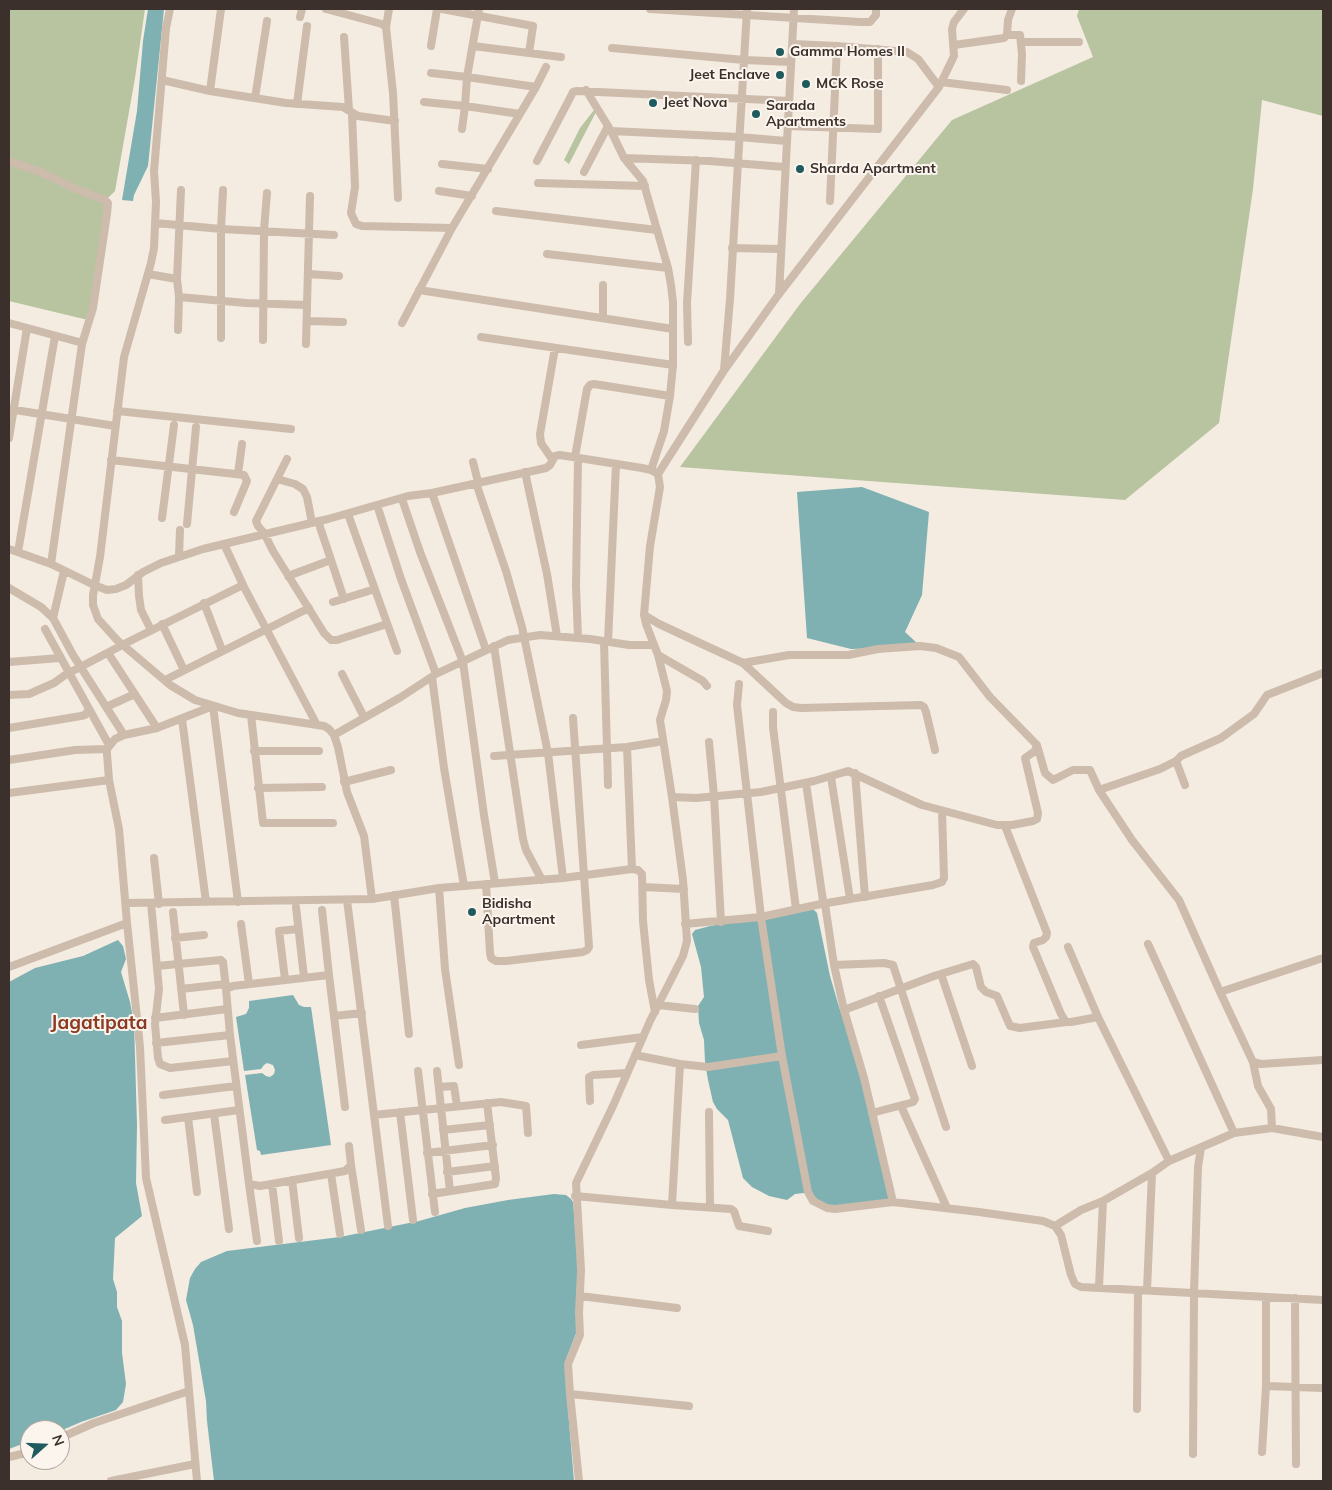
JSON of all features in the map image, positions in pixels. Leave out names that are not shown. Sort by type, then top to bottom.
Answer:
[{"type":"street","points":[[170,9],[166,28],[154,171],[156,223],[154,248],[124,357],[93,605],[98,619],[123,645],[165,680],[195,700],[251,715],[317,725],[329,729],[334,735],[344,782],[364,836],[372,899]]},
{"type":"street","points":[[210,91],[221,9]]},
{"type":"street","points":[[300,17],[302,9]]},
{"type":"street","points":[[326,9],[377,22],[386,27]]},
{"type":"street","points":[[389,9],[386,27],[395,121],[398,198]]},
{"type":"street","points":[[431,46],[437,9]]},
{"type":"street","points":[[442,9],[479,12],[533,26],[529,53]]},
{"type":"street","points":[[650,9],[747,12],[793,19],[870,22],[876,15],[876,9]]},
{"type":"street","points":[[779,294],[794,9]]},
{"type":"street","points":[[654,472],[779,294],[940,85],[954,56],[952,29],[954,22],[964,9]]},
{"type":"street","points":[[1007,35],[1008,20],[1012,9]]},
{"type":"street","points":[[462,130],[467,77],[479,12]]},
{"type":"street","points":[[723,372],[730,299],[738,137],[747,12]]},
{"type":"street","points":[[255,98],[267,21]]},
{"type":"street","points":[[297,104],[307,26]]},
{"type":"street","points":[[954,45],[1020,34],[1022,54],[1020,81]]},
{"type":"street","points":[[344,37],[355,178],[351,213],[356,224],[362,226],[452,228]]},
{"type":"street","points":[[1021,42],[1079,42]]},
{"type":"street","points":[[793,44],[907,52],[914,55],[940,85],[1007,90]]},
{"type":"street","points":[[473,46],[561,58]]},
{"type":"street","points":[[830,202],[837,46]]},
{"type":"street","points":[[612,48],[744,60],[792,62]]},
{"type":"street","points":[[787,126],[878,129],[878,49]]},
{"type":"street","points":[[402,323],[452,228],[546,67]]},
{"type":"street","points":[[431,74],[536,87]]},
{"type":"street","points":[[162,80],[210,91],[255,98],[337,107],[364,118],[395,121]]},
{"type":"street","points":[[537,161],[573,92],[586,90],[742,100],[789,101]]},
{"type":"street","points":[[579,1481],[568,1364],[580,1335],[580,1250],[576,1183],[686,949],[687,941],[684,889],[660,720],[667,691],[658,655],[644,615],[650,546],[660,487],[654,472],[664,431],[673,365],[673,302],[668,268],[645,186],[624,158],[610,128],[586,90]]},
{"type":"street","points":[[424,102],[520,114]]},
{"type":"street","points":[[610,128],[786,141]]},
{"type":"street","points":[[584,172],[610,128]]},
{"type":"street","points":[[624,158],[737,162],[785,167]]},
{"type":"street","points":[[688,342],[687,303],[696,160]]},
{"type":"street","points":[[9,161],[43,173],[108,203],[93,308],[82,344],[51,564]]},
{"type":"street","points":[[442,164],[488,169]]},
{"type":"street","points":[[538,183],[645,186]]},
{"type":"street","points":[[178,330],[180,297],[177,279],[181,190]]},
{"type":"street","points":[[221,338],[223,190]]},
{"type":"street","points":[[439,191],[472,196]]},
{"type":"street","points":[[263,340],[264,230],[267,193]]},
{"type":"street","points":[[306,344],[310,196]]},
{"type":"street","points":[[496,211],[657,230]]},
{"type":"street","points":[[156,223],[221,229],[309,232],[334,235]]},
{"type":"street","points":[[732,248],[780,249]]},
{"type":"street","points":[[547,254],[668,268]]},
{"type":"street","points":[[148,274],[177,279]]},
{"type":"street","points":[[308,274],[339,276]]},
{"type":"street","points":[[603,318],[604,285]]},
{"type":"street","points":[[419,290],[673,329]]},
{"type":"street","points":[[180,297],[264,304],[307,305]]},
{"type":"street","points":[[673,302],[687,303]]},
{"type":"street","points":[[307,321],[343,322]]},
{"type":"street","points":[[9,323],[82,344]]},
{"type":"street","points":[[9,438],[11,410],[27,328]]},
{"type":"street","points":[[18,552],[55,336]]},
{"type":"street","points":[[481,337],[673,365]]},
{"type":"street","points":[[552,460],[541,443],[540,434],[555,348]]},
{"type":"street","points":[[578,638],[576,586],[577,458],[587,389],[590,385],[594,384],[670,396]]},
{"type":"street","points":[[11,410],[115,426]]},
{"type":"street","points":[[117,411],[291,429]]},
{"type":"street","points":[[162,518],[174,425]]},
{"type":"street","points":[[187,524],[196,427]]},
{"type":"street","points":[[238,474],[242,444]]},
{"type":"street","points":[[9,549],[51,564],[94,586],[107,590],[116,589],[126,585],[138,575],[179,556],[264,533],[348,514],[402,498],[546,468],[555,456],[560,455],[616,464],[654,472]]},
{"type":"street","points":[[111,460],[244,475],[247,481],[234,512]]},
{"type":"street","points":[[287,460],[256,521],[288,576],[324,633],[331,640],[387,624]]},
{"type":"street","points":[[473,462],[477,482],[514,596],[523,637],[548,753],[563,878]]},
{"type":"street","points":[[608,785],[606,642],[616,464]]},
{"type":"street","points":[[525,472],[558,636]]},
{"type":"street","points":[[277,479],[303,488],[308,497],[315,522],[331,560],[344,599]]},
{"type":"street","points":[[432,493],[490,648],[510,754],[522,839],[542,880]]},
{"type":"street","points":[[402,498],[420,552],[463,662],[491,884],[490,953],[491,958],[496,961],[583,952],[589,947],[573,718]]},
{"type":"street","points":[[377,505],[400,579],[434,675],[445,776],[464,886]]},
{"type":"street","points":[[348,514],[397,651]]},
{"type":"street","points":[[179,556],[180,530]]},
{"type":"street","points":[[224,544],[243,585],[317,725]]},
{"type":"street","points":[[288,576],[331,560]]},
{"type":"street","points":[[53,618],[64,571]]},
{"type":"street","points":[[138,575],[142,610],[151,630]]},
{"type":"street","points":[[9,695],[28,694],[37,691],[162,624],[243,585]]},
{"type":"street","points":[[9,588],[41,607],[53,618],[124,736]]},
{"type":"street","points":[[332,602],[375,589]]},
{"type":"street","points":[[204,603],[222,650]]},
{"type":"street","points":[[165,680],[309,608]]},
{"type":"street","points":[[644,615],[659,624],[743,663],[786,703],[793,707],[921,705],[926,712],[935,750]]},
{"type":"street","points":[[162,624],[184,670]]},
{"type":"street","points":[[45,629],[108,747],[110,780],[119,829],[140,1047],[146,1178],[184,1344],[197,1481]]},
{"type":"street","points":[[334,735],[401,697],[434,675],[490,648],[523,637],[558,636],[638,646],[653,645]]},
{"type":"street","points":[[743,663],[789,655],[848,655],[878,649],[920,646],[936,648],[959,657],[965,663],[990,697],[1037,746],[1045,773],[1054,780],[1073,770],[1090,770],[1099,790],[1132,840],[1179,900],[1254,1062],[1258,1086],[1270,1109],[1272,1128]]},
{"type":"street","points":[[108,653],[156,728]]},
{"type":"street","points":[[658,655],[703,681],[707,686]]},
{"type":"street","points":[[9,662],[60,658]]},
{"type":"street","points":[[1099,790],[1160,769],[1176,761],[1181,756],[1221,738],[1254,714],[1267,695],[1323,673]]},
{"type":"street","points":[[342,674],[364,717]]},
{"type":"street","points":[[739,684],[738,705],[762,917],[782,1056],[808,1192],[813,1201],[826,1208],[835,1209],[893,1202],[1043,1221],[1055,1226],[1061,1236],[1075,1284],[1081,1287],[1323,1300]]},
{"type":"street","points":[[106,707],[135,694]]},
{"type":"street","points":[[9,760],[108,747],[115,740],[124,736],[156,728],[213,706]]},
{"type":"street","points":[[213,706],[238,902]]},
{"type":"street","points":[[9,728],[81,716],[85,715],[89,709]]},
{"type":"street","points":[[773,712],[780,789],[796,909]]},
{"type":"street","points":[[251,715],[263,823],[333,824]]},
{"type":"street","points":[[182,719],[206,902]]},
{"type":"street","points":[[494,756],[576,752],[658,742]]},
{"type":"street","points":[[709,742],[721,922]]},
{"type":"street","points":[[672,797],[714,796],[780,789],[806,784],[848,771],[906,799],[1005,826],[1037,819],[1038,813],[1025,758],[1037,749],[1037,746]]},
{"type":"street","points":[[627,747],[632,869]]},
{"type":"street","points":[[254,751],[319,750]]},
{"type":"street","points":[[1176,761],[1184,785]]},
{"type":"street","points":[[344,782],[391,770]]},
{"type":"street","points":[[855,773],[865,897]]},
{"type":"street","points":[[831,777],[850,899]]},
{"type":"street","points":[[9,793],[110,780]]},
{"type":"street","points":[[806,784],[823,904],[834,965],[844,1010],[864,1078],[893,1202]]},
{"type":"street","points":[[258,788],[322,787]]},
{"type":"street","points":[[685,924],[762,917],[850,899],[933,886],[942,882],[944,878],[942,810]]},
{"type":"street","points":[[1005,826],[1047,933],[1043,940],[1034,943],[1034,953],[1066,1022]]},
{"type":"street","points":[[154,858],[159,990],[155,1018],[156,1043],[160,1064],[170,1068],[233,1061]]},
{"type":"street","points":[[126,903],[372,899],[439,888],[563,878],[632,869],[638,870],[642,874],[643,921],[650,980],[657,1008]]},
{"type":"street","points":[[643,887],[684,889]]},
{"type":"street","points":[[439,888],[445,969],[459,1065]]},
{"type":"street","points":[[394,895],[409,1034]]},
{"type":"street","points":[[347,900],[388,1226]]},
{"type":"street","points":[[296,907],[304,977]]},
{"type":"street","points":[[322,910],[345,1107]]},
{"type":"street","points":[[173,912],[184,1015]]},
{"type":"street","points":[[9,968],[127,923]]},
{"type":"street","points":[[241,924],[249,984]]},
{"type":"street","points":[[285,979],[279,931],[298,929]]},
{"type":"street","points":[[176,938],[204,935]]},
{"type":"street","points":[[1148,944],[1234,1133]]},
{"type":"street","points":[[1068,947],[1098,1017],[1169,1161]]},
{"type":"street","points":[[1220,992],[1323,958]]},
{"type":"street","points":[[157,966],[221,960],[223,962],[236,1086],[257,1241]]},
{"type":"street","points":[[834,965],[890,963],[895,968],[946,1127]]},
{"type":"street","points":[[844,1010],[878,996],[973,964],[976,967],[981,987],[986,992],[997,996],[1008,1024],[1014,1028],[1098,1017]]},
{"type":"street","points":[[941,974],[972,1066]]},
{"type":"street","points":[[181,989],[233,986],[329,975]]},
{"type":"street","points":[[872,1113],[901,1106],[913,1102],[915,1099],[878,996]]},
{"type":"street","points":[[657,1008],[695,1009]]},
{"type":"street","points":[[155,1018],[228,1009]]},
{"type":"street","points":[[334,1016],[362,1013]]},
{"type":"street","points":[[156,1043],[230,1035]]},
{"type":"street","points":[[581,1044],[643,1037]]},
{"type":"street","points":[[635,1055],[680,1064],[717,1066],[782,1056]]},
{"type":"street","points":[[1254,1062],[1261,1064],[1323,1060]]},
{"type":"street","points":[[672,1205],[680,1064]]},
{"type":"street","points":[[418,1070],[435,1212]]},
{"type":"street","points":[[438,1071],[440,1108],[450,1191]]},
{"type":"street","points":[[590,1101],[589,1077],[593,1075],[627,1073]]},
{"type":"street","points":[[163,1095],[236,1086]]},
{"type":"street","points":[[439,1087],[454,1086],[457,1106]]},
{"type":"street","points":[[374,1115],[501,1102],[526,1106],[528,1133]]},
{"type":"street","points":[[432,1194],[495,1184],[495,1166],[488,1103]]},
{"type":"street","points":[[901,1106],[947,1208]]},
{"type":"street","points":[[165,1120],[239,1110]]},
{"type":"street","points":[[400,1112],[414,1220]]},
{"type":"street","points":[[709,1112],[710,1207]]},
{"type":"street","points":[[214,1114],[228,1229]]},
{"type":"street","points":[[188,1117],[197,1192]]},
{"type":"street","points":[[443,1130],[490,1125]]},
{"type":"street","points":[[1055,1226],[1081,1210],[1103,1201],[1169,1161],[1234,1133],[1272,1128],[1323,1137]]},
{"type":"street","points":[[427,1153],[493,1145]]},
{"type":"street","points":[[349,1146],[361,1230]]},
{"type":"street","points":[[1193,1454],[1194,1293],[1198,1167],[1201,1148]]},
{"type":"street","points":[[249,1184],[260,1186],[330,1174],[345,1171],[352,1165]]},
{"type":"street","points":[[447,1172],[495,1166]]},
{"type":"street","points":[[1147,1290],[1152,1173]]},
{"type":"street","points":[[330,1174],[340,1234]]},
{"type":"street","points":[[292,1180],[299,1238]]},
{"type":"street","points":[[272,1184],[279,1241]]},
{"type":"street","points":[[576,1196],[731,1209],[734,1211],[739,1226],[768,1230]]},
{"type":"street","points":[[1099,1288],[1103,1201]]},
{"type":"street","points":[[1137,1409],[1138,1290]]},
{"type":"street","points":[[580,1296],[677,1308]]},
{"type":"street","points":[[1262,1452],[1266,1386],[1266,1297]]},
{"type":"street","points":[[1295,1298],[1296,1464]]},
{"type":"street","points":[[1266,1386],[1323,1388]]},
{"type":"street","points":[[70,1433],[82,1427],[189,1391]]},
{"type":"street","points":[[570,1394],[689,1406]]},
{"type":"street","points":[[111,1481],[195,1464]]},
{"type":"green space","points":[[9,9],[145,9],[115,191],[107,199],[88,320],[9,301]]},
{"type":"green space","points":[[1079,9],[1323,9],[1323,116],[1262,100],[1253,189],[1219,423],[1125,500],[680,467],[800,304],[952,120],[1093,57],[1077,16]]},
{"type":"green space","points":[[594,110],[596,112],[569,164],[564,160],[580,128]]},
{"type":"water","points":[[148,9],[164,9],[148,166],[133,201],[122,200],[137,111],[143,41]]},
{"type":"water","points":[[862,487],[929,512],[922,595],[905,632],[918,644],[915,647],[851,649],[807,638],[797,492]]},
{"type":"water","points":[[813,909],[817,913],[830,976],[851,1039],[888,1189],[888,1201],[884,1203],[829,1206],[821,1203],[813,1195],[795,1194],[787,1200],[769,1196],[752,1187],[743,1178],[728,1120],[713,1102],[705,1062],[704,1040],[699,1023],[698,1006],[704,997],[701,967],[692,934],[695,930],[710,926]]},
{"type":"water","points":[[118,940],[123,946],[126,959],[121,972],[134,1023],[137,1125],[136,1183],[142,1216],[115,1238],[113,1279],[117,1292],[117,1307],[122,1321],[122,1353],[126,1384],[123,1402],[116,1410],[70,1427],[70,1420],[20,1420],[20,1445],[9,1449],[9,982],[35,968],[83,956]]},
{"type":"water","points":[[293,995],[299,1005],[311,1007],[331,1145],[261,1155],[260,1151],[257,1150],[245,1075],[262,1073],[270,1077],[274,1074],[275,1070],[273,1065],[267,1063],[261,1069],[244,1071],[236,1017],[246,1014],[249,1008],[249,1001]]},
{"type":"water","points":[[554,1194],[566,1195],[573,1202],[578,1263],[577,1331],[566,1359],[567,1398],[574,1481],[214,1481],[206,1401],[193,1325],[186,1300],[190,1278],[201,1262],[227,1251],[340,1237],[419,1221],[465,1208]]},
{"type":"place","name":"Gamma Homes II","points":[[780,52]]},
{"type":"place","name":"Jeet Enclave","points":[[780,75]]},
{"type":"place","name":"MCK Rose","points":[[806,84]]},
{"type":"place","name":"Jeet Nova","points":[[653,103]]},
{"type":"place","name":"Sarada Apartments","points":[[756,114]]},
{"type":"place","name":"Sharda Apartment","points":[[800,169]]},
{"type":"place","name":"Bidisha Apartment","points":[[472,912]]},
{"type":"district","name":"Jagatipata","points":[[99,1023]]}]
